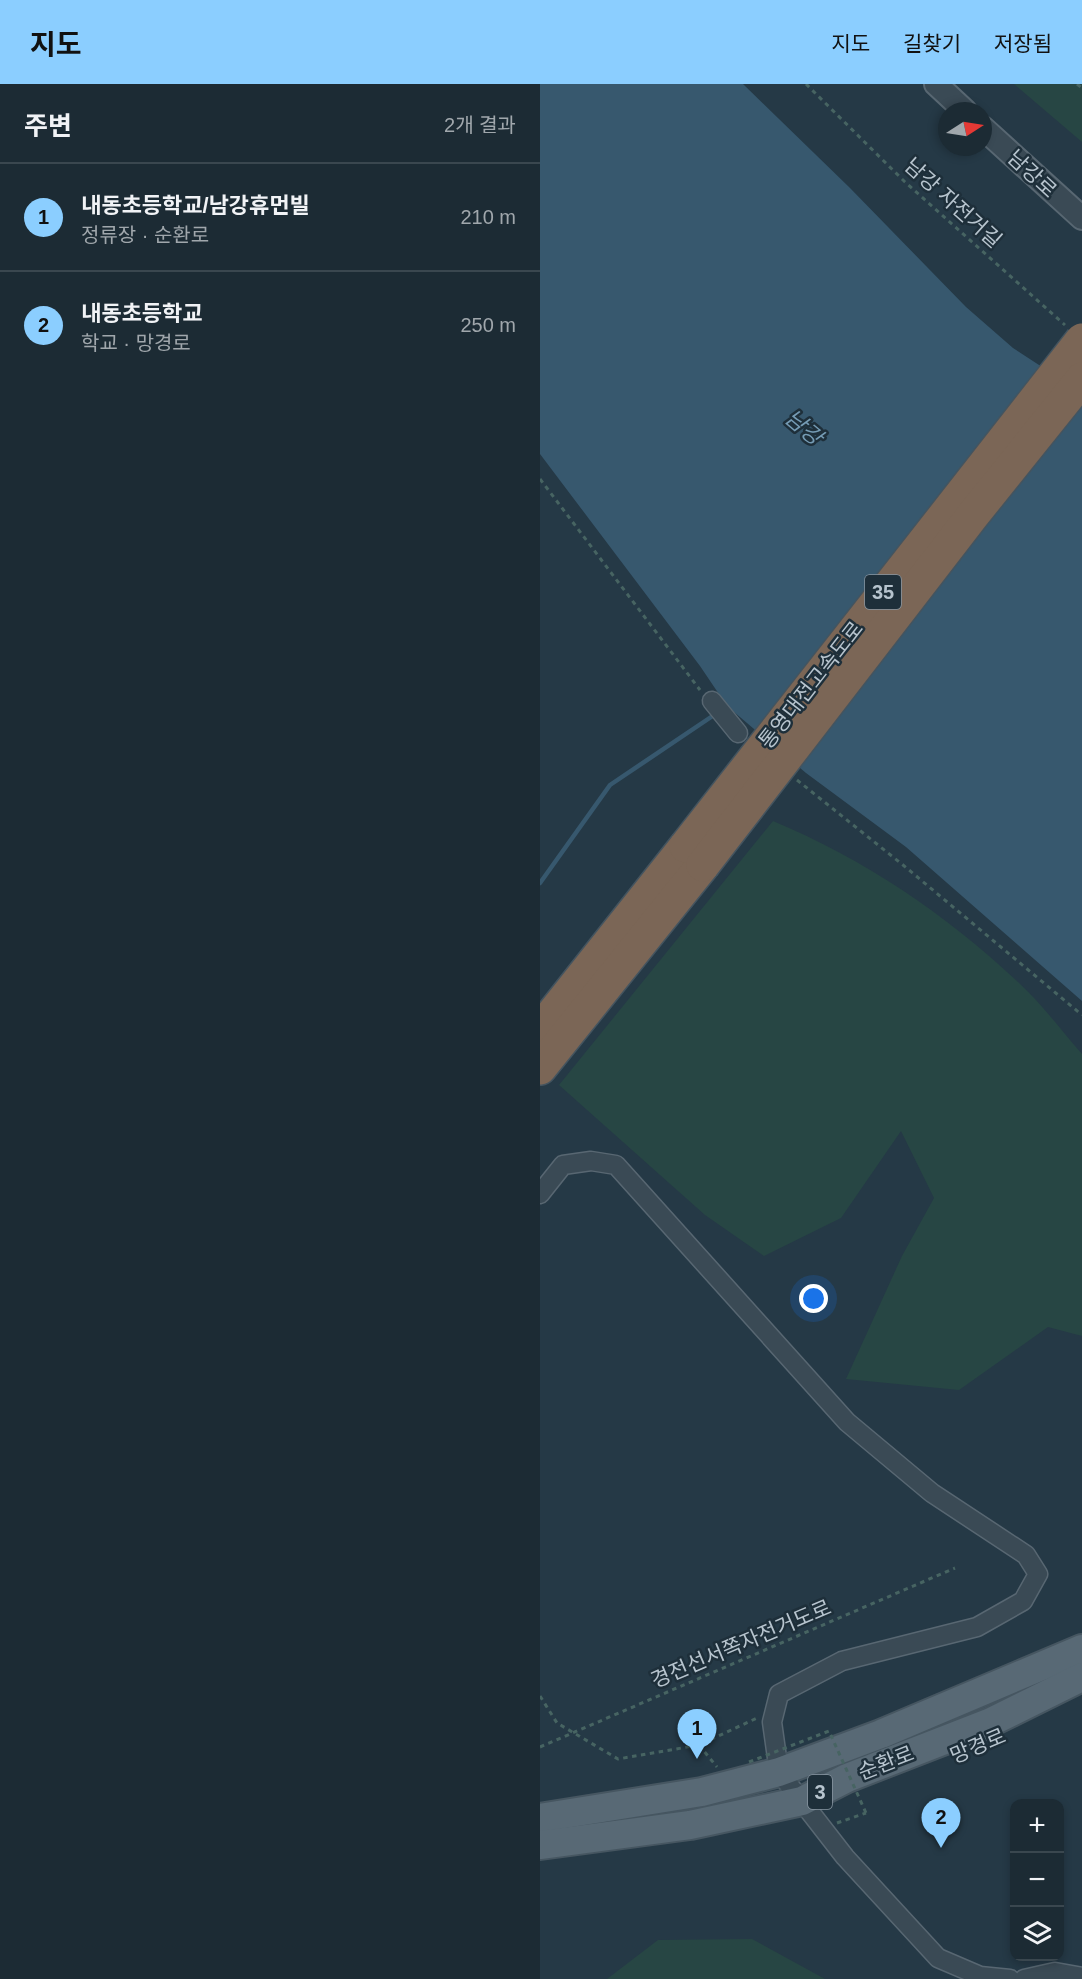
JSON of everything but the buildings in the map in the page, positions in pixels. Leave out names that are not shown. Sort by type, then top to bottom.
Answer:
[{"type":"highway","name":"통영대전고속도로","points":[[540,1068],[1074,333]]},
{"type":"highway","name":"통영대전고속도로","points":[[540,1030],[695,856],[1082,380]]},
{"type":"main road","points":[[779,1772],[879,1713],[1013,1666],[1082,1635]]},
{"type":"main road","name":"순환로","points":[[540,1818],[702,1792],[779,1772],[881,1734],[1082,1649]]},
{"type":"main road","name":"순환로","points":[[540,1845],[690,1825],[802,1801],[847,1778],[991,1722],[1082,1677]]},
{"type":"main road","name":"망경로","points":[[802,1801],[852,1796],[989,1743],[1082,1698]]},
{"type":"street","points":[[936,84],[955,102]]},
{"type":"street","name":"남강로","points":[[992,136],[1082,218]]},
{"type":"street","points":[[712,701],[738,733]]},
{"type":"street","points":[[540,1194],[563,1165],[591,1161],[616,1165],[847,1422],[932,1493],[1026,1555],[1038,1574],[1023,1600],[977,1627],[842,1661],[779,1694],[772,1722],[779,1772],[845,1857],[938,1958],[980,1976],[1010,1979]]},
{"type":"street","points":[[1024,1979],[1055,1972],[1082,1977]]},
{"type":"path","name":"남강 자전거길","points":[[806,84],[905,182],[1074,333]]},
{"type":"path","points":[[1077,84],[1082,88]]},
{"type":"path","points":[[540,479],[701,692],[712,701]]},
{"type":"path","points":[[793,777],[903,865],[1082,1016]]},
{"type":"path","name":"경전선서쪽자전거도로","points":[[540,1747],[955,1568]]},
{"type":"path","points":[[540,1696],[557,1722],[618,1759],[699,1745],[775,1710]]},
{"type":"path","points":[[749,1762],[829,1731],[866,1813],[832,1824]]},
{"type":"path","points":[[699,1745],[717,1768]]},
{"type":"green space","points":[[1014,84],[1082,84],[1082,142]]},
{"type":"green space","points":[[773,821],[807,836],[872,871],[903,890],[962,933],[1026,990],[1082,1054],[1082,1336],[1048,1327],[959,1390],[846,1379],[902,1256],[934,1198],[901,1131],[841,1218],[764,1256],[705,1215],[559,1085]]},
{"type":"green space","points":[[752,1939],[825,1979],[607,1979],[658,1940]]},
{"type":"water","name":"남강","points":[[540,84],[743,84],[850,188],[966,307],[1013,348],[1082,393],[1082,1001],[906,847],[806,773],[727,706],[700,666],[540,454]]},
{"type":"waterway","points":[[540,883],[610,785],[717,713]]},
{"type":"place","name":"내동초등학교/남강휴먼빌","points":[[697,1759]]},
{"type":"place","name":"내동초등학교","points":[[941,1848]]}]
